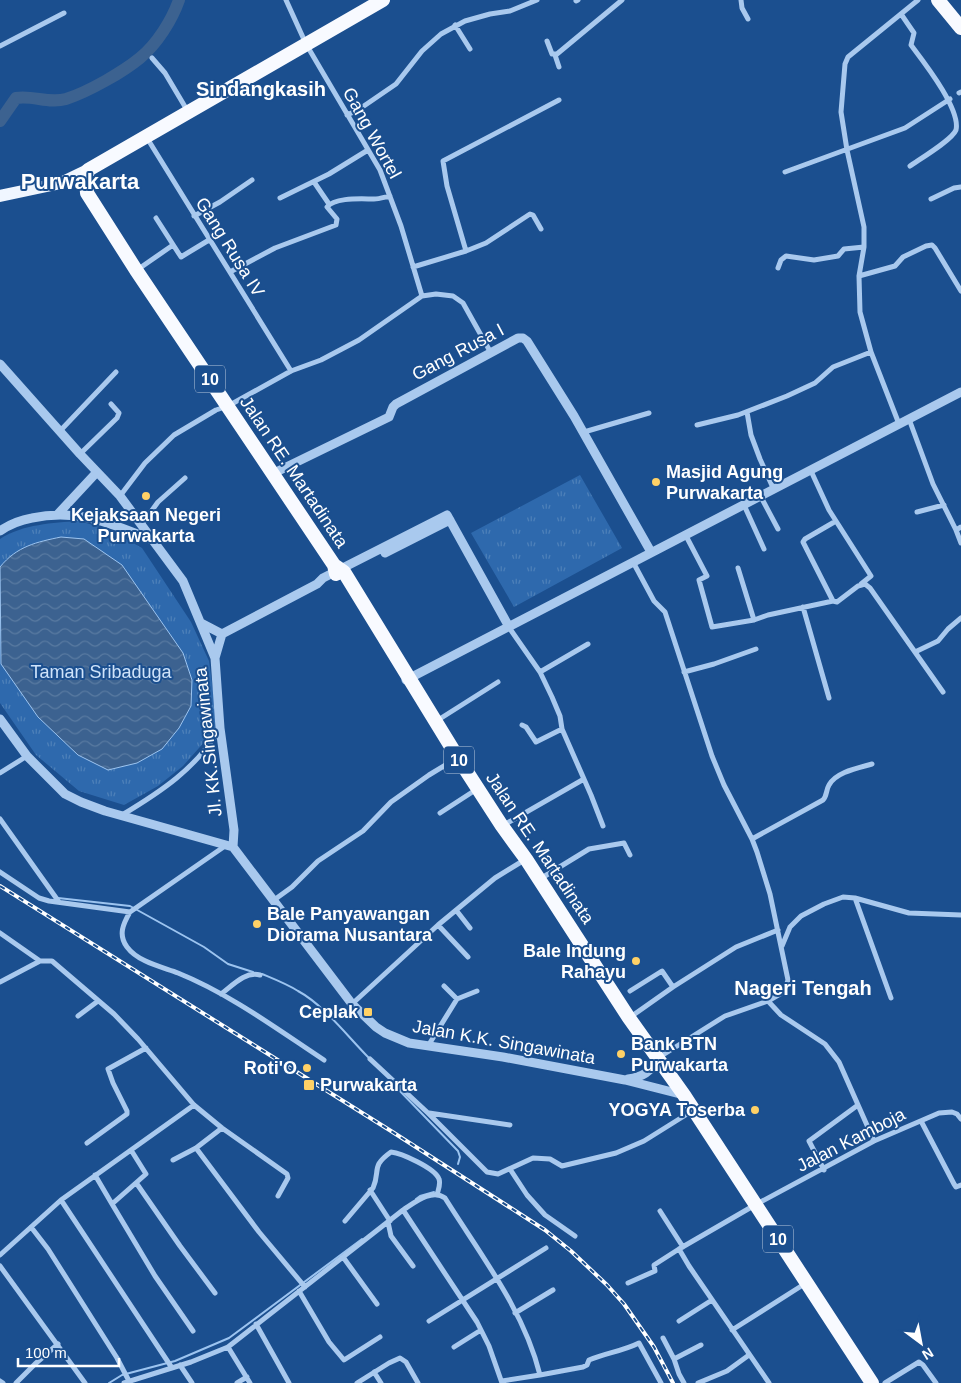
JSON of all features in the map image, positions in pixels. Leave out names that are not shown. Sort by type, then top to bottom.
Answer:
[{"type":"highway","points":[[87,193],[86,180],[88,170],[147,138],[383,0]]},
{"type":"highway","points":[[940,1],[961,28]]},
{"type":"highway","name":"Jalan RE. Martadinata","points":[[87,193],[136,270],[338,571],[502,826],[540,880],[629,1018],[684,1096]]},
{"type":"highway","name":"10","points":[[684,1096],[872,1383]]},
{"type":"main road","points":[[0,196],[61,183],[88,170]]},
{"type":"main road","points":[[61,183],[76,185],[87,193]]},
{"type":"street","name":"Gang Wortel","points":[[286,0],[306,44],[380,170],[401,226],[422,296]]},
{"type":"street","points":[[347,115],[358,110],[381,92],[396,84],[422,50],[441,34],[456,25],[490,14],[510,11],[537,0]]},
{"type":"street","points":[[555,55],[622,0]]},
{"type":"street","points":[[741,0],[742,8],[748,19]]},
{"type":"street","points":[[900,424],[871,352],[860,312],[859,276],[864,246],[864,227],[847,150],[841,112],[845,64],[851,54],[918,0]]},
{"type":"street","points":[[0,46],[64,13]]},
{"type":"street","points":[[901,14],[914,33],[911,45],[950,99],[956,120],[956,130],[910,166]]},
{"type":"street","points":[[456,25],[470,49]]},
{"type":"street","points":[[547,41],[559,67]]},
{"type":"street","points":[[152,58],[165,73],[189,113]]},
{"type":"street","points":[[785,172],[904,128],[950,99]]},
{"type":"street","points":[[466,251],[447,186],[443,161],[559,100]]},
{"type":"street","name":"Gang Rusa IV","points":[[147,138],[291,371]]},
{"type":"street","points":[[280,198],[314,182],[368,150]]},
{"type":"street","points":[[194,216],[252,180]]},
{"type":"street","points":[[314,182],[329,204]]},
{"type":"street","points":[[930,199],[954,188],[961,187]]},
{"type":"street","points":[[329,204],[350,199],[376,199],[390,196]]},
{"type":"street","points":[[230,272],[275,248],[336,225],[337,219],[326,207],[329,204]]},
{"type":"street","points":[[413,267],[486,243],[530,214],[533,215],[540,229]]},
{"type":"street","points":[[156,218],[181,257],[209,240]]},
{"type":"street","points":[[136,270],[173,245]]},
{"type":"street","points":[[859,276],[896,266],[903,257],[932,245],[936,248],[961,291]]},
{"type":"street","points":[[778,268],[780,260],[786,256],[814,260],[838,256],[844,249],[864,246]]},
{"type":"street","points":[[120,496],[145,463],[174,436],[216,410],[228,406],[291,371],[321,360],[359,340],[422,296],[436,294],[453,296],[460,299],[491,353]]},
{"type":"street","name":"Gang Rusa I","points":[[272,474],[389,417],[396,404],[518,338],[523,338],[527,341],[584,432],[651,552]]},
{"type":"street","points":[[696,426],[747,412],[788,396],[814,383],[833,367],[871,352]]},
{"type":"street","name":"Jl. KK.Singawinata","points":[[1,367],[120,496],[183,581],[215,658],[220,728],[234,830],[229,846]]},
{"type":"street","points":[[60,431],[116,372]]},
{"type":"street","points":[[407,679],[961,392]]},
{"type":"street","points":[[80,454],[117,418],[119,413],[111,404]]},
{"type":"street","points":[[747,412],[751,435],[774,490]]},
{"type":"street","points":[[584,432],[649,413]]},
{"type":"street","points":[[909,419],[933,484],[958,528],[961,543]]},
{"type":"street","points":[[686,534],[707,576],[699,580],[712,627],[754,620],[768,615],[841,600],[871,576],[826,504],[811,471]]},
{"type":"street","points":[[57,514],[97,472]]},
{"type":"street","points":[[142,524],[158,502],[185,478]]},
{"type":"street","points":[[761,497],[778,529]]},
{"type":"street","points":[[744,505],[764,549]]},
{"type":"street","points":[[917,512],[944,505]]},
{"type":"street","points":[[0,531],[7,526],[24,520],[57,514],[76,515],[95,518],[155,541]]},
{"type":"street","points":[[215,658],[222,634],[317,584],[323,578],[394,546],[448,517],[508,625],[540,672],[560,716],[562,729],[603,826]]},
{"type":"street","points":[[833,601],[803,542],[836,521]]},
{"type":"street","points":[[626,1080],[637,1078],[648,1072],[654,1066],[657,1058],[725,1016],[768,1001],[783,992],[787,984],[788,975],[770,894],[752,839],[718,771],[665,612],[651,596],[633,562]]},
{"type":"street","points":[[738,568],[754,620]]},
{"type":"street","points":[[861,584],[865,584],[870,588],[943,692]]},
{"type":"street","points":[[803,607],[829,698]]},
{"type":"street","points":[[915,652],[938,641],[961,618]]},
{"type":"street","points":[[201,623],[222,634]]},
{"type":"street","points":[[540,672],[588,644]]},
{"type":"street","points":[[684,672],[714,664],[756,649]]},
{"type":"street","points":[[435,722],[471,701],[498,682]]},
{"type":"street","points":[[0,719],[27,756],[65,794],[81,802],[229,846]]},
{"type":"street","points":[[522,725],[526,727],[536,742],[562,729]]},
{"type":"street","points":[[122,815],[158,794],[188,770],[220,728]]},
{"type":"street","points":[[0,773],[27,756]]},
{"type":"street","points":[[274,900],[292,887],[318,861],[355,837],[391,802],[458,758]]},
{"type":"street","points":[[752,839],[823,800],[830,784],[836,778],[852,769],[872,764]]},
{"type":"street","points":[[502,826],[584,780]]},
{"type":"street","points":[[440,813],[478,789]]},
{"type":"street","points":[[0,819],[59,902]]},
{"type":"street","points":[[540,880],[594,847],[624,843],[630,854]]},
{"type":"street","points":[[229,846],[138,905],[131,911],[122,928],[121,935],[127,947],[136,956],[183,975],[221,994],[324,1060]]},
{"type":"street","name":"Jalan K.K. Singawinata","points":[[229,846],[274,900],[352,1004],[376,1028],[385,1033],[409,1043],[503,1057],[626,1080],[684,1096]]},
{"type":"street","points":[[352,1004],[456,910],[495,878],[526,859]]},
{"type":"street","points":[[0,872],[39,898],[49,901],[131,911]]},
{"type":"street","points":[[782,947],[790,927],[800,916],[843,897],[855,898],[909,913],[961,915]]},
{"type":"street","points":[[855,898],[891,998]]},
{"type":"street","points":[[456,910],[470,928]]},
{"type":"street","points":[[438,925],[468,957]]},
{"type":"street","points":[[629,1018],[736,947],[778,930]]},
{"type":"street","points":[[0,933],[40,961]]},
{"type":"street","points":[[0,982],[40,961],[52,961],[114,1014],[146,1048],[194,1105],[222,1128],[287,1174],[288,1178],[278,1196]]},
{"type":"street","points":[[630,991],[662,971],[673,988]]},
{"type":"street","points":[[221,994],[245,976],[260,975]]},
{"type":"street","points":[[444,986],[457,999]]},
{"type":"street","points":[[428,1047],[457,999],[477,991]]},
{"type":"street","points":[[78,1016],[98,1000]]},
{"type":"street","points":[[768,1001],[781,1015],[831,1050],[839,1062],[874,1141]]},
{"type":"street","points":[[87,1143],[127,1114],[108,1069],[146,1048]]},
{"type":"street","points":[[370,1059],[428,1113],[484,1170],[492,1174],[498,1174],[533,1158],[550,1159],[562,1166],[616,1152],[644,1141],[694,1110]]},
{"type":"street","points":[[0,1255],[61,1200],[194,1105]]},
{"type":"street","points":[[824,1170],[809,1141],[858,1105]]},
{"type":"street","name":"Jalan Kamboja","points":[[628,1283],[655,1271],[654,1265],[755,1205],[824,1170],[874,1141],[939,1113],[946,1112],[960,1115]]},
{"type":"street","points":[[428,1113],[510,1126]]},
{"type":"street","points":[[921,1121],[954,1184],[961,1186]]},
{"type":"street","points":[[173,1160],[196,1148],[222,1128]]},
{"type":"street","points":[[196,1148],[259,1232],[304,1286]]},
{"type":"street","points":[[112,1204],[137,1184],[146,1174],[131,1150]]},
{"type":"street","points":[[345,1221],[376,1181],[378,1165],[391,1152],[396,1152],[431,1170],[438,1177],[439,1186],[437,1194]]},
{"type":"street","points":[[510,1169],[527,1195],[544,1215],[575,1236]]},
{"type":"street","points":[[95,1174],[135,1244],[193,1331]]},
{"type":"street","points":[[137,1184],[215,1294]]},
{"type":"street","points":[[370,1190],[389,1220],[391,1236],[413,1266]]},
{"type":"street","points":[[31,1227],[48,1250],[127,1376],[139,1381],[172,1366],[180,1365],[228,1347],[389,1220],[423,1197],[437,1194],[445,1198],[496,1279],[526,1334],[540,1375]]},
{"type":"street","points":[[61,1200],[172,1366]]},
{"type":"street","points":[[403,1210],[481,1330],[502,1382],[556,1374],[567,1369],[583,1367],[590,1360],[639,1343],[660,1383]]},
{"type":"street","points":[[660,1211],[712,1300],[769,1383]]},
{"type":"street","points":[[429,1321],[546,1248]]},
{"type":"street","points":[[343,1257],[377,1304]]},
{"type":"street","points":[[0,1266],[85,1383]]},
{"type":"street","points":[[732,1330],[806,1283]]},
{"type":"street","points":[[515,1313],[553,1290]]},
{"type":"street","points":[[299,1291],[329,1342],[344,1360],[380,1337]]},
{"type":"street","points":[[678,1321],[712,1300]]},
{"type":"street","points":[[256,1324],[289,1383]]},
{"type":"street","points":[[454,1346],[481,1330]]},
{"type":"street","points":[[663,1338],[684,1383]]},
{"type":"street","points":[[16,1383],[58,1344]]},
{"type":"street","points":[[674,1359],[701,1345]]},
{"type":"street","points":[[228,1347],[250,1383]]},
{"type":"street","points":[[698,1383],[727,1372],[749,1356]]},
{"type":"street","points":[[357,1383],[388,1363],[402,1358],[418,1383]]},
{"type":"street","points":[[884,1383],[919,1362],[924,1364],[936,1383]]},
{"type":"street","points":[[180,1365],[192,1383]]},
{"type":"street","points":[[374,1372],[381,1383]]},
{"type":"street","points":[[124,1383],[127,1376]]},
{"type":"street","points":[[237,1383],[247,1377]]},
{"type":"green space","points":[[580,475],[622,548],[514,607],[471,533]]},
{"type":"green space","name":"Taman Sribaduga","points":[[79,521],[110,530],[142,548],[191,622],[209,661],[215,704],[215,730],[183,766],[158,786],[124,805],[79,791],[36,755],[0,703],[0,539],[28,527]]},
{"type":"water","name":"Taman Sribaduga","points":[[61,537],[84,539],[122,565],[183,653],[192,680],[191,706],[179,728],[162,749],[137,763],[108,770],[78,755],[38,717],[1,664],[0,567],[13,554],[28,546]]},
{"type":"waterway","points":[[0,121],[16,98],[53,101],[66,99],[95,87],[124,69],[140,58],[158,39],[179,0]]},
{"type":"waterway","points":[[58,898],[130,906],[204,947],[228,964],[253,972]]},
{"type":"waterway","points":[[262,974],[294,988],[317,1004],[369,1058]]},
{"type":"waterway","points":[[396,1087],[458,1151],[460,1157],[458,1164]]},
{"type":"waterway","points":[[416,1199],[434,1192]]},
{"type":"waterway","points":[[109,1383],[122,1375],[175,1361],[229,1338],[362,1239]]},
{"type":"railway","points":[[0,886],[391,1131],[545,1230],[571,1251],[624,1304],[654,1347],[673,1383]]},
{"type":"place","name":"Masjid Agung Purwakarta","points":[[656,482]]},
{"type":"place","name":"Kejaksaan Negeri Purwakarta","points":[[146,496]]},
{"type":"place","name":"Bale Panyawangan Diorama Nusantara","points":[[257,924]]},
{"type":"place","name":"Bale Indung Rahayu","points":[[636,961]]},
{"type":"place","name":"Ceplak","points":[[368,1012]]},
{"type":"place","name":"Bank BTN Purwakarta","points":[[621,1054]]},
{"type":"place","name":"Roti'O","points":[[307,1068]]},
{"type":"place","name":"Purwakarta","points":[[309,1085]]},
{"type":"place","name":"YOGYA Toserba","points":[[755,1110]]},
{"type":"district","name":"Sindangkasih","points":[[261,89]]},
{"type":"district","name":"Purwakarta","points":[[80,181]]},
{"type":"district","name":"Nageri Tengah","points":[[803,988]]}]
